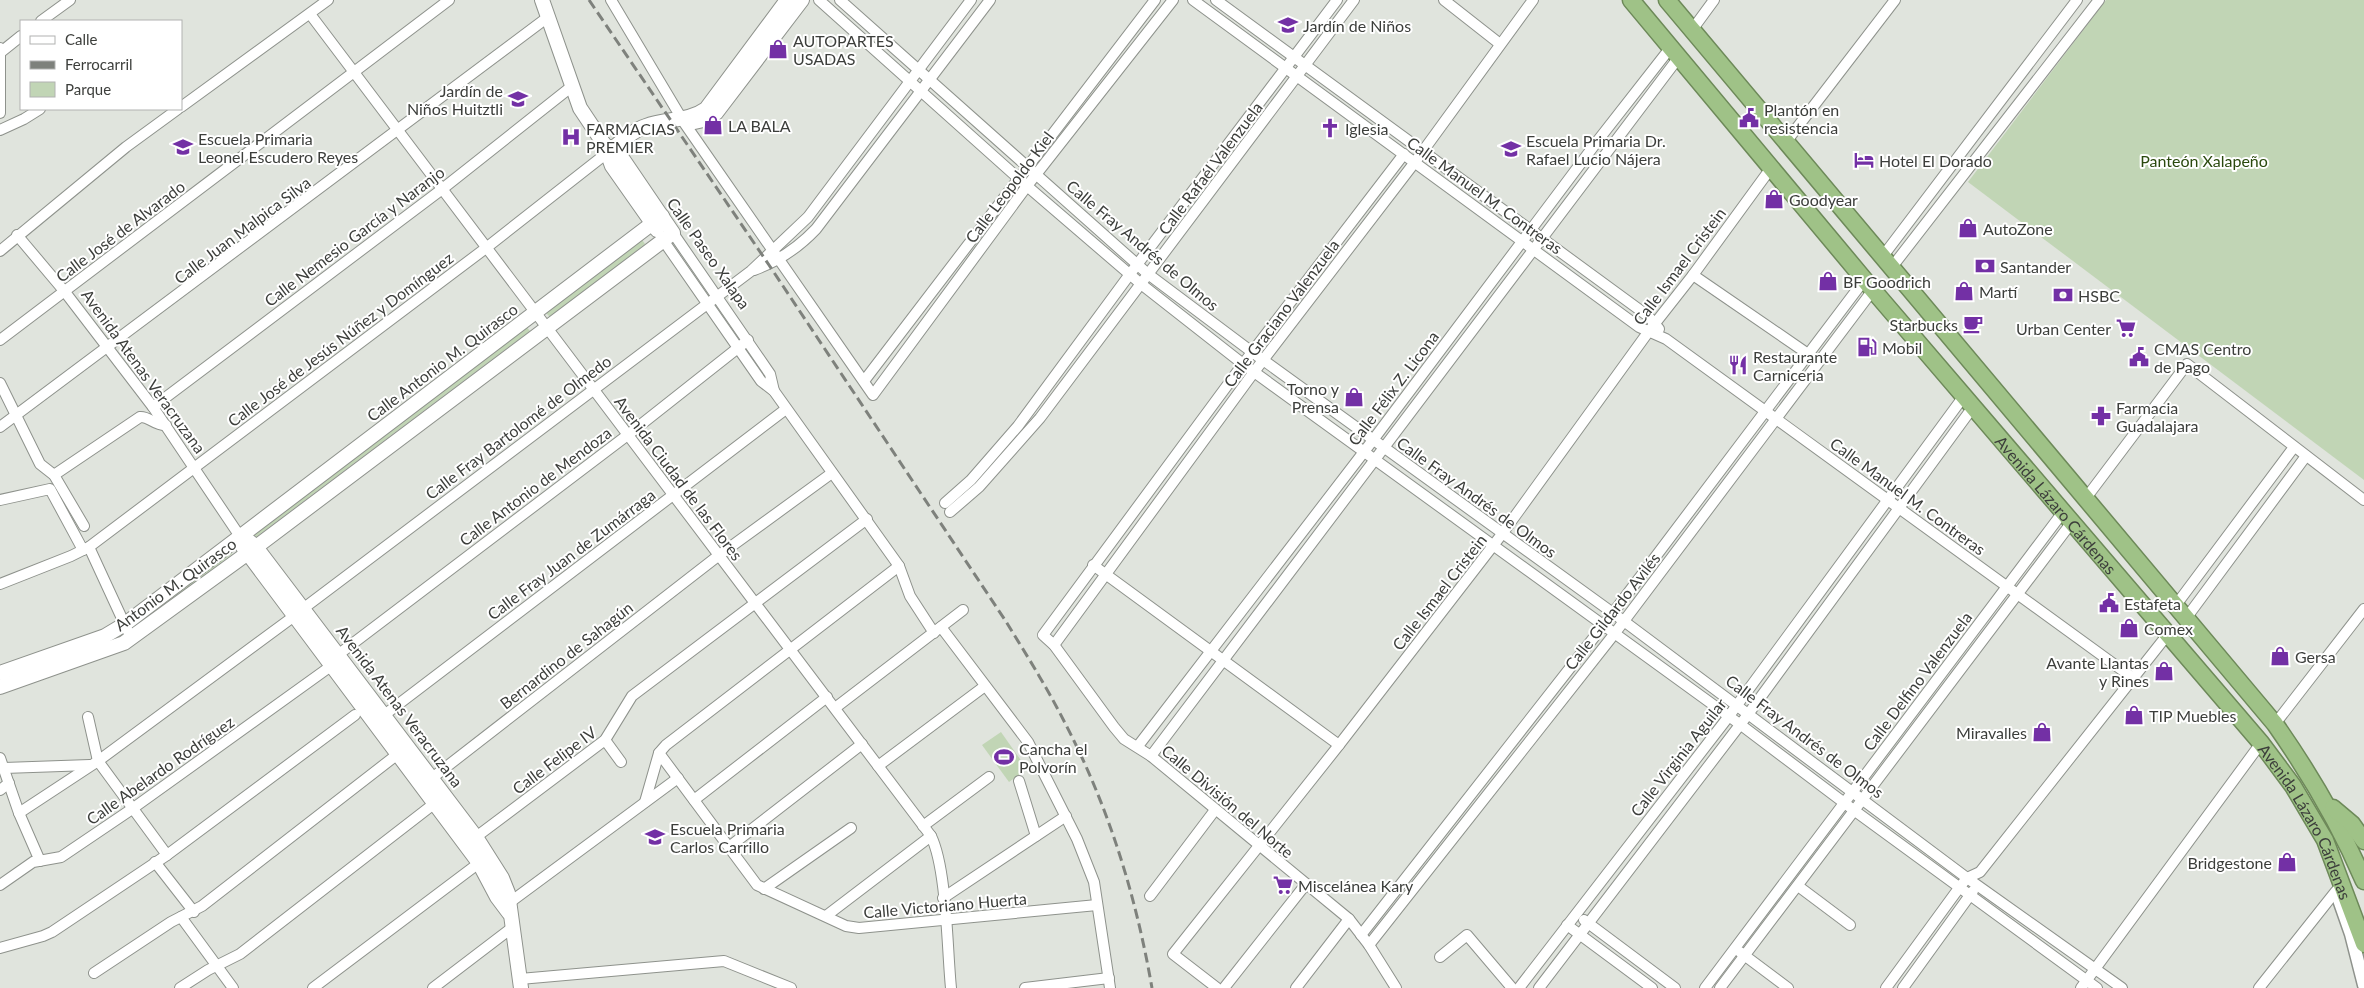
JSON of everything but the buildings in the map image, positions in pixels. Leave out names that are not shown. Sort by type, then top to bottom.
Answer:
[{"type":"highway","name":"Avenida Lázaro Cárdenas","points":[[1631,0],[1869,285],[2261,743],[2311,815],[2331,852],[2364,944]]},
{"type":"highway","name":"Avenida Lázaro Cárdenas","points":[[1641,0],[1734,103],[1768,120]]},
{"type":"highway","name":"Avenida Lázaro Cárdenas","points":[[1657,0],[1734,103],[1746,137]]},
{"type":"highway","name":"Avenida Lázaro Cárdenas","points":[[1667,0],[2275,724],[2326,802],[2347,841],[2364,881]]},
{"type":"highway","points":[[2326,802],[2352,824],[2364,840]]},
{"type":"main road","name":"Calle Paseo Xalapa","points":[[542,0],[571,87],[589,124],[608,149],[612,166],[668,236]]},
{"type":"main road","points":[[684,121],[700,113],[712,102],[787,0]]},
{"type":"main road","points":[[608,149],[640,128],[659,123],[698,122],[708,119],[716,112],[802,0]]},
{"type":"main road","name":"Calle Antonio M. Quirasco","points":[[239,535],[657,220]]},
{"type":"main road","points":[[251,550],[668,236]]},
{"type":"main road","name":"Avenida Atenas Veracruzana","points":[[239,535],[403,750],[435,803],[479,863],[510,913]]},
{"type":"main road","name":"Antonio M. Quirasco","points":[[0,673],[105,636],[125,624],[239,535]]},
{"type":"main road","name":"Antonio M. Quirasco","points":[[0,687],[115,648],[251,550]]},
{"type":"main road","name":"Avenida Atenas Veracruzana","points":[[403,750],[432,778],[476,837],[502,878],[510,913],[520,984]]},
{"type":"street","points":[[42,20],[70,0]]},
{"type":"street","points":[[182,107],[328,0]]},
{"type":"street","name":"Calle José de Alvarado","points":[[0,340],[449,0]]},
{"type":"street","points":[[611,0],[684,121],[864,381]]},
{"type":"street","name":"Calle Fray Andrés de Olmos","points":[[819,0],[1027,186],[1141,284],[1243,364],[1741,724],[1855,811],[1970,895],[2084,984],[2097,988]]},
{"type":"street","name":"Calle Fray Andrés de Olmos","points":[[840,0],[1148,274],[1263,361],[1614,613],[1854,791],[1967,878],[2122,988]]},
{"type":"street","points":[[777,254],[792,252],[816,229],[990,0]]},
{"type":"street","name":"Calle Leopoldo Kiel","points":[[1155,0],[864,381],[873,395],[1027,186],[1172,0]]},
{"type":"street","name":"Calle Manuel M. Contreras","points":[[1193,0],[1639,327],[1652,327]]},
{"type":"street","name":"Calle Manuel M. Contreras","points":[[1216,0],[1292,58],[1541,238],[1666,338],[1764,411],[1888,499],[2132,678]]},
{"type":"street","name":"Calle Rafaél Valenzuela","points":[[1337,0],[1284,68],[1007,440],[948,507],[979,488],[1016,448],[1354,0]]},
{"type":"street","points":[[1444,0],[1500,44]]},
{"type":"street","name":"Calle Graciano Valenzuela","points":[[1054,645],[1254,372],[1423,152],[1533,0]]},
{"type":"street","points":[[1692,30],[1714,0]]},
{"type":"street","points":[[1786,142],[1895,0]]},
{"type":"street","points":[[1888,262],[2074,1],[2089,13]]},
{"type":"street","points":[[777,254],[808,217],[969,2],[981,13]]},
{"type":"street","points":[[1888,262],[2053,60],[2089,13],[2094,2]]},
{"type":"street","name":"Avenida Ciudad de las Flores","points":[[310,14],[397,132],[628,434],[718,556],[792,650],[931,836],[937,850],[951,988]]},
{"type":"street","name":"Calle Juan Malpica Silva","points":[[0,427],[397,132],[548,17]]},
{"type":"street","points":[[0,112],[0,50],[20,37]]},
{"type":"street","points":[[2040,50],[2053,60]]},
{"type":"street","name":"Calle Félix Z. Licona","points":[[1138,746],[1364,452],[1599,138],[1675,52]]},
{"type":"street","name":"Calle Félix Z. Licona","points":[[1151,756],[1385,449],[1610,146],[1675,52]]},
{"type":"street","name":"Calle Nemesio García y Naranjo","points":[[153,406],[442,190],[571,87]]},
{"type":"street","points":[[0,130],[24,120],[39,110]]},
{"type":"street","points":[[0,251],[126,146],[177,110]]},
{"type":"street","points":[[1599,138],[1610,146]]},
{"type":"street","name":"Calle José de Jesús Núñez y Domínguez","points":[[0,584],[71,556],[86,548],[486,248],[608,149]]},
{"type":"street","name":"Calle Graciano Valenzuela","points":[[1043,635],[1252,352],[1404,154]]},
{"type":"street","points":[[844,168],[856,178]]},
{"type":"street","name":"Calle Ismael Cristein","points":[[1217,988],[1173,954],[1339,745],[1493,546],[1652,327],[1693,276],[1771,168]]},
{"type":"street","name":"Avenida Atenas Veracruzana","points":[[17,235],[65,292],[153,406],[239,535]]},
{"type":"street","name":"Calle Paseo Xalapa","points":[[668,236],[718,296],[770,374],[774,391]]},
{"type":"street","name":"Calle Paseo Xalapa","points":[[668,236],[708,304],[737,348],[761,381],[774,391],[899,566],[910,596],[985,686],[1028,742],[1088,862],[1110,983]]},
{"type":"street","name":"Calle Fray Bartolomé de Olmedo","points":[[18,814],[94,763],[299,612],[593,388],[751,271],[777,254]]},
{"type":"street","points":[[1693,276],[1808,354]]},
{"type":"street","name":"Calle Gildardo Avilés","points":[[1361,935],[1614,613],[1808,354],[1869,285]]},
{"type":"street","name":"Calle Gildardo Avilés","points":[[1369,945],[1615,633],[1777,420],[1869,285]]},
{"type":"street","points":[[1467,314],[1478,323]]},
{"type":"street","name":"Calle Antonio de Mendoza","points":[[335,660],[748,340]]},
{"type":"street","points":[[2086,498],[2187,364],[2364,500]]},
{"type":"street","points":[[0,383],[40,464],[54,475],[84,526]]},
{"type":"street","name":"Calle Virginia Aguilar","points":[[1519,988],[1738,705],[1888,499],[1968,401]]},
{"type":"street","name":"Calle Virginia Aguilar","points":[[1539,988],[1741,724],[1899,508],[1968,401]]},
{"type":"street","name":"Calle Fray Juan de Zumárraga","points":[[379,719],[786,409]]},
{"type":"street","points":[[54,475],[140,417],[161,426],[166,425]]},
{"type":"street","points":[[1007,440],[1016,448]]},
{"type":"street","points":[[2181,611],[2294,447]]},
{"type":"street","points":[[2181,611],[2306,456]]},
{"type":"street","name":"Bernardino de Sahagún","points":[[432,778],[718,556],[832,473]]},
{"type":"street","points":[[0,500],[50,489],[86,548],[131,638]]},
{"type":"street","points":[[70,524],[77,514]]},
{"type":"street","name":"Calle Delfino Valenzuela","points":[[1705,988],[2007,586],[2067,517]]},
{"type":"street","name":"Calle Delfino Valenzuela","points":[[1720,988],[2018,594],[2067,517]]},
{"type":"street","name":"Calle Felipe IV","points":[[476,837],[605,740],[632,696],[867,519]]},
{"type":"street","points":[[1654,559],[1665,567]]},
{"type":"street","points":[[644,802],[660,753],[666,745],[899,566]]},
{"type":"street","points":[[1094,566],[1339,745]]},
{"type":"street","points":[[835,708],[963,610]]},
{"type":"street","points":[[2275,724],[2364,610]]},
{"type":"street","points":[[1903,988],[1970,895],[1977,884],[1980,872],[2168,634]]},
{"type":"street","name":"Calle División del Norte","points":[[1043,635],[1054,645],[1124,738],[1151,756],[1350,919],[1369,945],[1393,987]]},
{"type":"street","name":"Calle Abelardo Rodríguez","points":[[0,885],[25,867],[40,861],[61,857],[132,809],[335,660]]},
{"type":"street","points":[[878,766],[985,686]]},
{"type":"street","points":[[694,800],[827,698]]},
{"type":"street","points":[[0,948],[35,939],[52,932],[167,854],[355,715]]},
{"type":"street","points":[[88,717],[94,763],[167,854]]},
{"type":"street","points":[[605,740],[621,762]]},
{"type":"street","points":[[2084,984],[2261,743]]},
{"type":"street","points":[[729,847],[862,744]]},
{"type":"street","points":[[94,973],[181,917],[194,912],[403,750]]},
{"type":"street","name":"Calle Victoriano Huerta","points":[[660,753],[757,884],[764,889],[846,926],[859,928],[945,921],[1097,905]]},
{"type":"street","points":[[0,758],[18,814],[40,861]]},
{"type":"street","points":[[4,768],[94,763]]},
{"type":"street","points":[[923,826],[990,776]]},
{"type":"street","points":[[433,988],[510,913],[644,802],[678,778]]},
{"type":"street","points":[[1019,781],[1036,836]]},
{"type":"street","points":[[0,790],[9,783]]},
{"type":"street","points":[[180,988],[217,965],[240,954],[435,803]]},
{"type":"street","points":[[1150,896],[1215,810]]},
{"type":"street","points":[[943,898],[1066,816]]},
{"type":"street","points":[[764,889],[851,828]]},
{"type":"street","points":[[826,916],[931,836]]},
{"type":"street","points":[[2331,852],[2336,891],[2364,985]]},
{"type":"street","points":[[155,862],[194,912]]},
{"type":"street","points":[[313,988],[479,863]]},
{"type":"street","points":[[1886,988],[1967,878],[1980,872]]},
{"type":"street","points":[[1224,988],[1306,884]]},
{"type":"street","points":[[1798,886],[1850,925]]},
{"type":"street","points":[[2259,988],[2336,891]]},
{"type":"street","points":[[1576,914],[1675,988]]},
{"type":"street","points":[[181,917],[233,988]]},
{"type":"street","points":[[1296,988],[1350,919]]},
{"type":"street","points":[[1567,925],[1652,988]]},
{"type":"street","points":[[1440,958],[1468,935],[1512,988]]},
{"type":"street","points":[[1735,948],[1788,988]]},
{"type":"street","points":[[520,984],[724,961],[791,988]]},
{"type":"street","points":[[1025,988],[1110,983]]},
{"type":"green space","name":"Panteón Xalapeño","points":[[2106,0],[2364,0],[2364,480],[1968,182]]},
{"type":"green space","points":[[640,237],[645,244],[551,318],[545,312]]},
{"type":"green space","points":[[525,325],[530,331],[256,537],[252,531]]},
{"type":"green space","points":[[230,549],[232,554],[138,627],[135,623]]},
{"type":"green space","name":"Cancha el Polvorín","points":[[1001,732],[1027,769],[1009,782],[982,745]]},
{"type":"railway","points":[[589,0],[769,265],[1005,620],[1044,685],[1081,756],[1108,820],[1138,920],[1152,988]]},
{"type":"place","name":"Jardín de Niños","points":[[1288,25]]},
{"type":"place","name":"AUTOPARTES USADAS","points":[[778,49]]},
{"type":"place","name":"Jardín de Niños Huitztli","points":[[518,99]]},
{"type":"place","name":"Plantón en resistencia","points":[[1749,118]]},
{"type":"place","name":"LA BALA","points":[[713,125]]},
{"type":"place","name":"Iglesia","points":[[1330,128]]},
{"type":"place","name":"FARMACIAS PREMIER","points":[[571,137]]},
{"type":"place","name":"Escuela Primaria Leonel Escudero Reyes","points":[[183,147]]},
{"type":"place","name":"Escuela Primaria Dr. Rafael Lucio Nájera","points":[[1511,149]]},
{"type":"place","name":"Hotel El Dorado","points":[[1864,160]]},
{"type":"place","name":"Goodyear","points":[[1774,199]]},
{"type":"place","name":"AutoZone","points":[[1968,228]]},
{"type":"place","name":"Santander","points":[[1985,266]]},
{"type":"place","name":"BF Goodrich","points":[[1828,281]]},
{"type":"place","name":"Martí","points":[[1964,291]]},
{"type":"place","name":"HSBC","points":[[2063,295]]},
{"type":"place","name":"Starbucks","points":[[1973,324]]},
{"type":"place","name":"Urban Center","points":[[2126,328]]},
{"type":"place","name":"Mobil","points":[[1867,347]]},
{"type":"place","name":"CMAS Centro de Pago","points":[[2139,357]]},
{"type":"place","name":"Restaurante Carniceria","points":[[1738,365]]},
{"type":"place","name":"Torno y Prensa","points":[[1354,397]]},
{"type":"place","name":"Farmacia Guadalajara","points":[[2101,416]]},
{"type":"place","name":"Estafeta","points":[[2109,603]]},
{"type":"place","name":"Comex","points":[[2129,628]]},
{"type":"place","name":"Gersa","points":[[2280,656]]},
{"type":"place","name":"Avante Llantas y Rines","points":[[2164,671]]},
{"type":"place","name":"TIP Muebles","points":[[2134,715]]},
{"type":"place","name":"Miravalles","points":[[2042,732]]},
{"type":"place","name":"Cancha el Polvorín","points":[[1004,757]]},
{"type":"place","name":"Escuela Primaria Carlos Carrillo","points":[[655,837]]},
{"type":"place","name":"Bridgestone","points":[[2287,862]]},
{"type":"place","name":"Miscelánea Kary","points":[[1283,885]]}]
